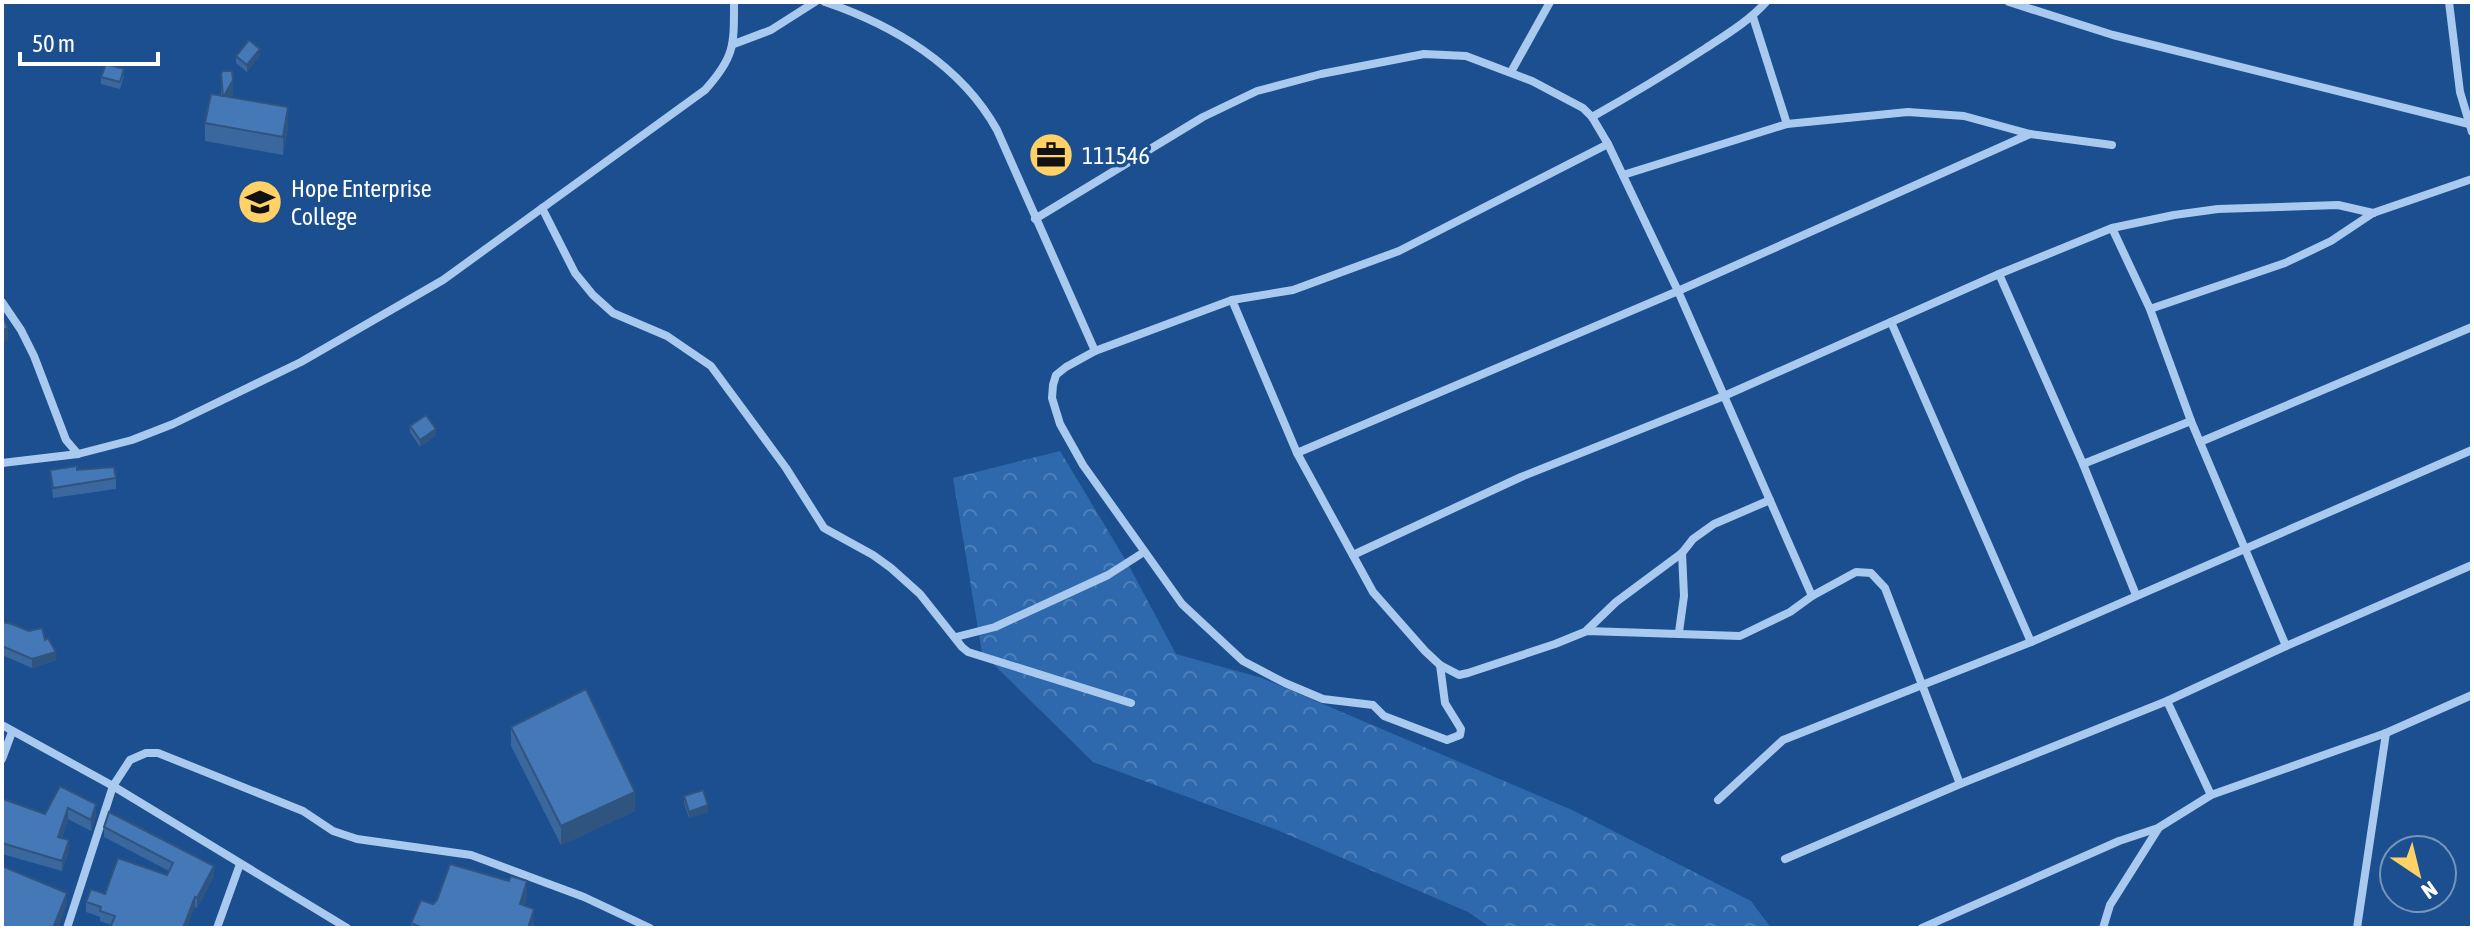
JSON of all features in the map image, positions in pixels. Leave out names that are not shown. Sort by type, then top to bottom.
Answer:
[{"type":"street","points":[[2,463],[78,454],[132,440],[173,424],[301,362],[443,280],[705,90],[723,71],[734,44],[734,2]]},
{"type":"street","points":[[734,44],[771,30],[815,2]]},
{"type":"street","points":[[825,2],[858,13],[903,36],[952,73],[985,108],[1095,351]]},
{"type":"street","points":[[1511,72],[1550,2]]},
{"type":"street","points":[[1592,117],[1666,74],[1753,17],[1766,2]]},
{"type":"street","points":[[2009,2],[2113,35],[2470,128]]},
{"type":"street","points":[[2446,3],[2460,92],[2470,128]]},
{"type":"street","points":[[1753,17],[1787,124]]},
{"type":"street","points":[[1035,219],[1203,117],[1257,91],[1321,74],[1424,54],[1466,56],[1511,72],[1570,101],[1592,117],[1608,144],[1678,291],[1812,596]]},
{"type":"street","points":[[1623,175],[1787,124],[1908,112],[1964,116],[2030,134],[2112,145]]},
{"type":"street","points":[[1297,453],[1678,291],[2030,134]]},
{"type":"street","points":[[1440,665],[1445,703],[1461,729],[1460,735],[1447,740],[1384,716],[1373,705],[1323,699],[1243,661],[1182,604],[1083,465],[1060,424],[1052,398],[1056,375],[1095,351],[1232,300],[1293,290],[1399,251],[1608,144]]},
{"type":"street","points":[[2150,309],[2285,263],[2331,241],[2373,213],[2472,179]]},
{"type":"street","points":[[1353,555],[1521,477],[1724,396],[1999,274],[2112,228],[2218,209],[2338,205],[2373,213]]},
{"type":"street","points":[[542,208],[575,273],[593,295],[613,313],[667,336],[711,366],[786,468],[824,528],[891,568],[920,594],[962,647],[968,652],[1131,703]]},
{"type":"street","points":[[2112,228],[2150,309],[2191,421],[2286,646]]},
{"type":"street","points":[[1999,274],[2083,464],[2136,595]]},
{"type":"street","points":[[1232,300],[1297,453],[1373,592],[1440,665],[1459,675],[1468,673],[1587,631],[1740,636],[1790,612],[1856,572],[1871,573],[1885,588],[1960,784]]},
{"type":"street","points":[[2,302],[21,330],[66,440],[78,454]]},
{"type":"street","points":[[1891,322],[2031,642]]},
{"type":"street","points":[[2200,442],[2472,327]]},
{"type":"street","points":[[2083,464],[2191,421]]},
{"type":"street","points":[[1718,800],[1783,740],[2031,642],[2472,450]]},
{"type":"street","points":[[1587,631],[1616,602],[1682,553],[1693,539],[1714,524],[1770,500]]},
{"type":"street","points":[[956,637],[995,627],[1108,575],[1144,552]]},
{"type":"street","points":[[1679,632],[1684,596],[1682,553]]},
{"type":"street","points":[[1785,859],[1960,784],[2167,701],[2472,565]]},
{"type":"street","points":[[1922,928],[2119,841],[2158,828],[2211,795],[2386,733],[2472,695]]},
{"type":"street","points":[[2167,701],[2211,795]]},
{"type":"street","points":[[2,725],[113,786],[347,928]]},
{"type":"street","points":[[2,759],[12,732]]},
{"type":"street","points":[[2357,928],[2386,733]]},
{"type":"street","points":[[67,928],[113,786],[130,760],[146,753],[158,753],[303,811],[333,831],[357,839],[471,855],[584,897],[650,928]]},
{"type":"street","points":[[2103,928],[2110,905],[2158,828]]},
{"type":"street","points":[[217,928],[240,864]]},
{"type":"green space","points":[[1060,451],[1128,564],[1176,654],[1262,678],[1570,809],[1751,901],[1771,928],[1491,928],[1468,912],[1277,830],[1093,762],[982,653],[953,478]]},
{"type":"building","points":[[249,40],[260,49],[247,65],[236,56]]},
{"type":"building","points":[[106,64],[124,69],[120,82],[101,77]]},
{"type":"building","points":[[223,71],[232,71],[233,80],[224,96],[288,107],[283,137],[205,123],[211,94],[223,96]]},
{"type":"building","points":[[2,316],[8,328],[2,331]]},
{"type":"building","points":[[426,415],[436,429],[420,440],[410,426]]},
{"type":"building","points":[[77,466],[77,470],[114,467],[116,478],[53,488],[50,470]]},
{"type":"building","points":[[2,622],[29,631],[42,628],[45,640],[48,638],[56,652],[32,659],[2,646]]},
{"type":"building","points":[[586,689],[635,792],[561,826],[511,727]]},
{"type":"building","points":[[60,786],[96,804],[91,820],[68,808],[58,837],[69,840],[62,861],[2,843],[3,799],[45,814]]},
{"type":"building","points":[[703,790],[708,805],[689,812],[684,796]]},
{"type":"building","points":[[109,812],[214,866],[195,897],[183,928],[110,928],[115,916],[86,902],[91,889],[105,894],[118,858],[167,875],[173,863],[104,827]]},
{"type":"building","points":[[450,864],[509,881],[511,876],[527,881],[520,904],[534,909],[528,928],[422,928],[411,923],[421,900],[433,904],[437,900]]},
{"type":"building","points":[[2,866],[67,893],[53,928],[2,928]]},
{"type":"place","name":"111546","points":[[1051,155]]},
{"type":"place","name":"Hope Enterprise College","points":[[260,202]]}]
